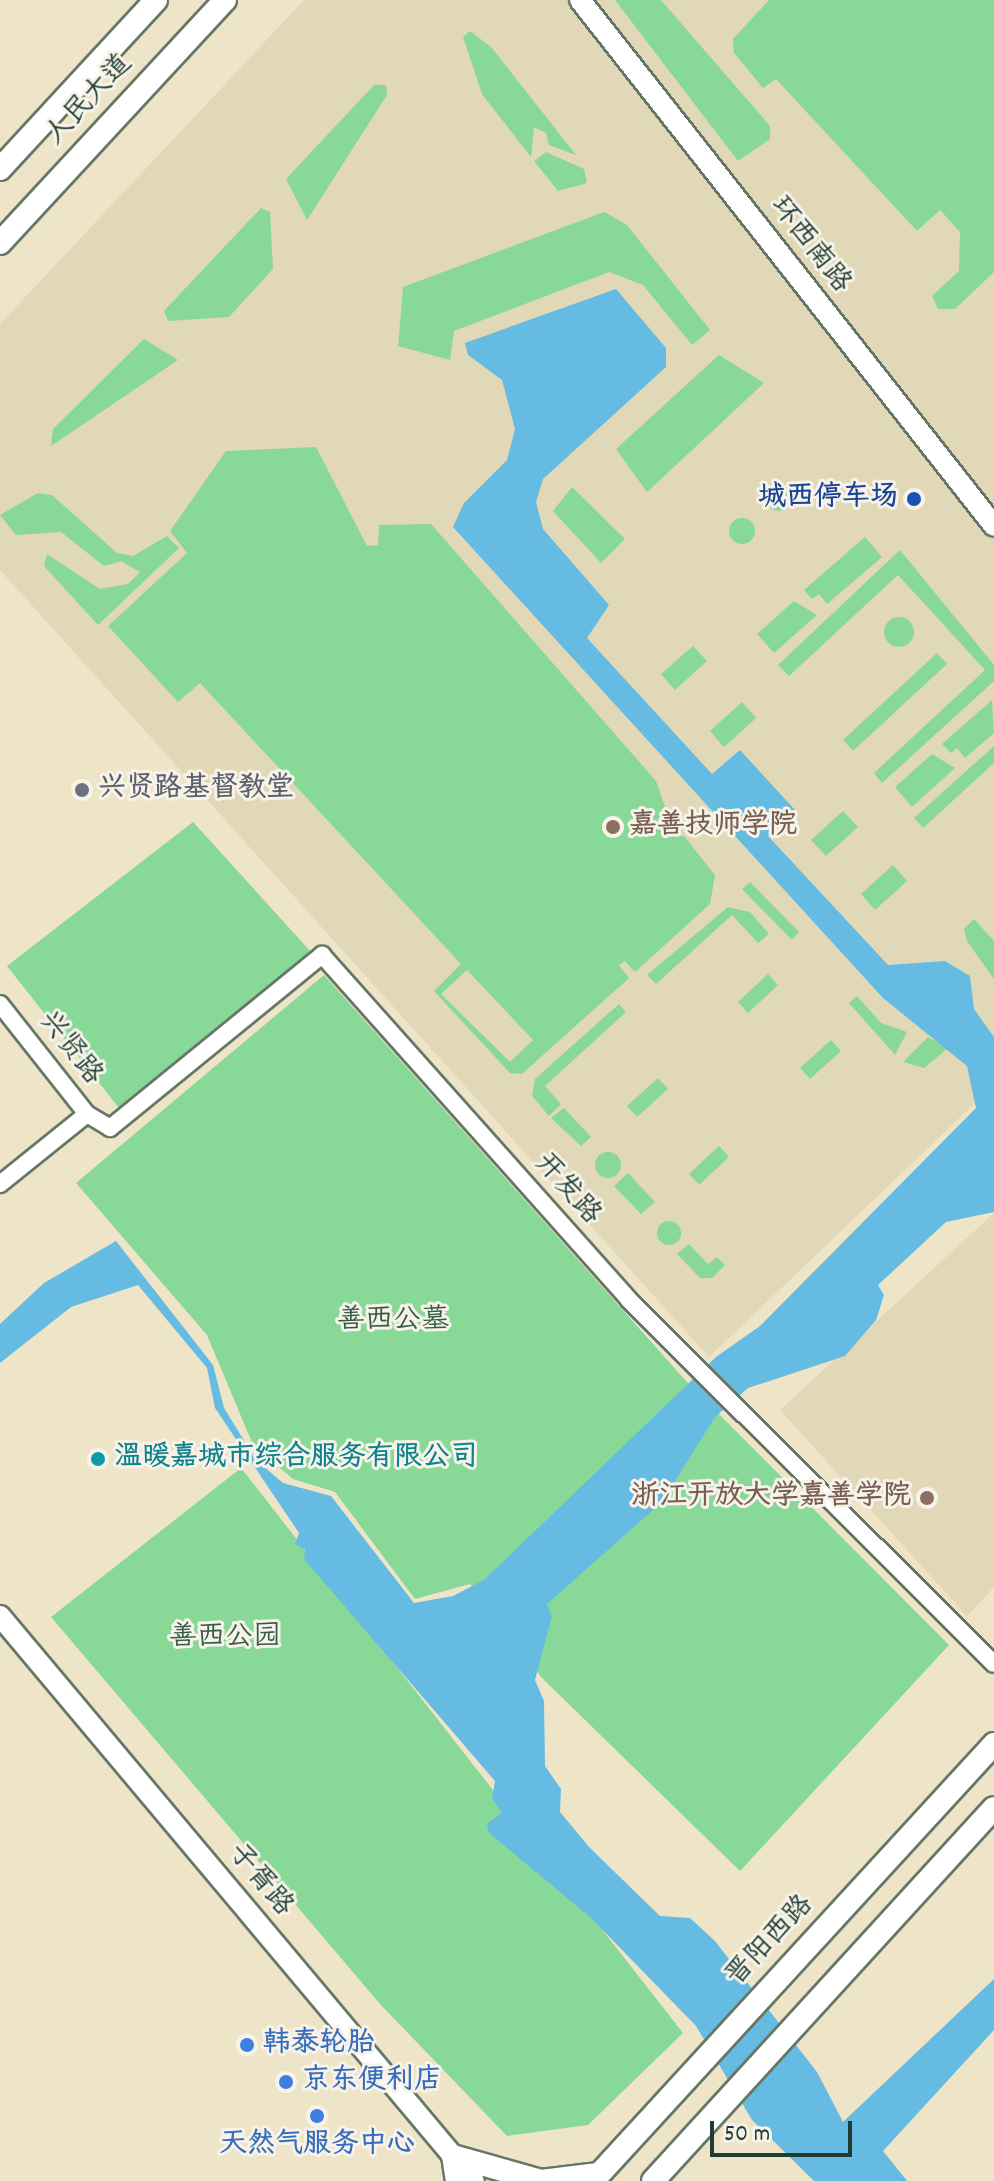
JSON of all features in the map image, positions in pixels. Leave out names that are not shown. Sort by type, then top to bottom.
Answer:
[{"type":"main road","name":"人民大道","points":[[0,169],[156,0]]},
{"type":"main road","name":"人民大道","points":[[0,243],[225,0]]},
{"type":"main road","name":"晋阳西路","points":[[596,2178],[994,1744]]},
{"type":"main road","points":[[653,2181],[994,1808]]},
{"type":"main road","points":[[457,2181],[453,2156],[541,2181],[596,2178]]},
{"type":"street","name":"环西南路","points":[[580,0],[994,526]]},
{"type":"street","name":"开发路","points":[[87,1114],[110,1128],[322,955],[694,1365],[994,1664]]},
{"type":"street","name":"兴贤路","points":[[0,1004],[87,1114],[0,1184]]},
{"type":"street","name":"子胥路","points":[[0,1616],[474,2181]]},
{"type":"shaded area","name":"嘉善技师学院","points":[[304,0],[994,0],[994,1085],[709,1357],[0,570],[0,324]]},
{"type":"shaded area","name":"浙江开放大学嘉善学院","points":[[994,1213],[994,1587],[967,1616],[780,1410]]},
{"type":"green space","points":[[615,0],[661,0],[770,126],[770,139],[738,161]]},
{"type":"green space","points":[[769,0],[994,0],[994,272],[955,309],[938,309],[932,296],[959,271],[960,232],[940,210],[917,231],[776,79],[763,88],[734,53],[733,39]]},
{"type":"green space","points":[[470,31],[492,48],[576,155],[549,145],[546,133],[534,127],[531,157],[482,94],[463,37]]},
{"type":"green space","points":[[374,85],[386,85],[387,95],[307,220],[286,179]]},
{"type":"green space","points":[[546,152],[584,169],[587,183],[558,191],[534,161]]},
{"type":"green space","points":[[261,208],[270,212],[273,269],[229,317],[168,321],[164,311]]},
{"type":"green space","points":[[604,212],[627,225],[710,330],[692,345],[643,285],[609,272],[454,331],[450,360],[398,346],[403,287]]},
{"type":"green space","points":[[144,339],[178,360],[51,446],[53,429]]},
{"type":"green space","points":[[719,355],[764,383],[647,492],[616,449]]},
{"type":"green space","points":[[316,447],[367,546],[378,545],[379,525],[431,524],[656,781],[675,836],[684,836],[715,875],[710,904],[635,972],[625,961],[619,965],[629,978],[522,1074],[510,1073],[434,991],[461,964],[200,683],[178,702],[108,626],[187,553],[170,531],[226,451]],"holes":[[[467,970],[533,1040],[510,1062],[441,994]]]},
{"type":"green space","points":[[779,485],[788,489],[792,498],[788,507],[779,511],[770,507],[766,498],[770,489]]},
{"type":"green space","points":[[572,487],[625,539],[601,563],[553,511]]},
{"type":"green space","points":[[38,493],[52,495],[117,553],[133,556],[167,536],[179,548],[98,625],[44,566],[47,554],[100,589],[128,584],[140,572],[121,561],[104,566],[61,532],[16,535],[0,515]]},
{"type":"green space","points":[[742,518],[751,522],[755,531],[751,540],[742,544],[733,540],[729,531],[733,522]]},
{"type":"green space","points":[[865,537],[882,557],[827,604],[819,594],[812,599],[804,590]]},
{"type":"green space","points":[[900,550],[994,665],[994,681],[882,783],[874,773],[985,670],[898,575],[789,676],[778,665]]},
{"type":"green space","points":[[794,601],[817,615],[774,653],[757,634]]},
{"type":"green space","points":[[899,617],[905,618],[913,626],[913,638],[905,646],[899,647],[893,646],[885,638],[884,632],[885,626],[893,618]]},
{"type":"green space","points":[[693,646],[707,661],[675,690],[661,674]]},
{"type":"green space","points":[[937,653],[947,664],[853,751],[843,740]]},
{"type":"green space","points":[[992,700],[994,733],[965,758],[957,748],[951,753],[942,744]]},
{"type":"green space","points":[[742,702],[756,718],[724,747],[710,731]]},
{"type":"green space","points":[[994,746],[994,763],[923,828],[914,818]]},
{"type":"green space","points":[[932,754],[955,768],[912,807],[895,787]]},
{"type":"green space","points":[[843,811],[858,827],[826,856],[811,840]]},
{"type":"green space","points":[[193,822],[312,953],[119,1108],[7,966]]},
{"type":"green space","points":[[893,865],[907,881],[875,910],[861,894]]},
{"type":"green space","points":[[750,882],[799,932],[792,940],[742,889]]},
{"type":"green space","points":[[728,907],[750,912],[769,934],[758,943],[732,915],[656,984],[647,975]]},
{"type":"green space","points":[[974,919],[994,941],[994,979],[967,941],[964,929]]},
{"type":"green space","points":[[768,974],[778,985],[748,1013],[738,1002]]},
{"type":"green space","name":"善西公墓","points":[[324,975],[686,1381],[949,1645],[740,1871],[542,1678],[470,1584],[415,1599],[335,1492],[293,1479],[253,1445],[207,1335],[76,1183]]},
{"type":"green space","points":[[857,996],[881,1023],[907,1032],[895,1055],[849,1003]]},
{"type":"green space","points":[[619,1004],[626,1012],[545,1086],[561,1104],[549,1116],[532,1096],[535,1079]]},
{"type":"green space","points":[[928,1037],[948,1048],[924,1068],[903,1062]]},
{"type":"green space","points":[[831,1040],[841,1051],[810,1079],[800,1068]]},
{"type":"green space","points":[[658,1078],[668,1089],[637,1117],[627,1106]]},
{"type":"green space","points":[[564,1108],[591,1137],[581,1146],[551,1118]]},
{"type":"green space","points":[[719,1146],[729,1157],[699,1185],[689,1174]]},
{"type":"green space","points":[[608,1152],[617,1156],[621,1165],[617,1174],[608,1178],[599,1174],[595,1165],[599,1156]]},
{"type":"green space","points":[[628,1173],[655,1202],[641,1214],[614,1186]]},
{"type":"green space","points":[[664,1221],[674,1221],[681,1228],[681,1238],[674,1245],[664,1245],[657,1238],[657,1228]]},
{"type":"green space","points":[[689,1244],[708,1264],[717,1257],[725,1265],[712,1278],[700,1278],[677,1254]]},
{"type":"green space","name":"善西公园","points":[[241,1468],[683,2033],[588,2125],[507,2136],[380,2004],[51,1617]]},
{"type":"water","points":[[616,289],[666,348],[666,367],[543,479],[536,502],[543,529],[609,605],[587,638],[712,774],[740,750],[795,810],[768,836],[888,965],[945,961],[970,976],[974,1009],[994,1037],[994,1212],[946,1222],[878,1285],[884,1295],[876,1320],[845,1356],[748,1388],[715,1417],[662,1502],[547,1604],[552,1616],[535,1680],[544,1701],[545,1766],[561,1789],[560,1812],[590,1848],[660,1916],[690,1918],[715,1941],[817,2072],[843,2122],[994,1979],[994,2030],[883,2151],[907,2181],[814,2181],[752,2120],[696,2026],[590,1917],[489,1833],[487,1824],[502,1813],[492,1798],[495,1781],[304,1559],[305,1549],[295,1544],[299,1533],[215,1408],[207,1368],[138,1285],[71,1307],[0,1363],[0,1324],[44,1283],[116,1241],[213,1365],[224,1408],[256,1460],[283,1483],[331,1496],[414,1603],[453,1596],[484,1580],[716,1357],[760,1326],[976,1108],[967,1066],[883,998],[453,527],[464,503],[507,460],[515,429],[502,380],[468,355],[465,343]]},
{"type":"place","name":"城西停车场","points":[[914,499]]},
{"type":"place","name":"兴贤路基督教堂","points":[[82,790]]},
{"type":"place","name":"嘉善技师学院","points":[[613,827]]},
{"type":"place","name":"温暖嘉城市综合服务有限公司","points":[[98,1459]]},
{"type":"place","name":"浙江开放大学嘉善学院","points":[[927,1498]]},
{"type":"place","name":"韩泰轮胎","points":[[247,2045]]},
{"type":"place","name":"京东便利店","points":[[286,2082]]},
{"type":"place","name":"天然气服务中心","points":[[317,2116]]}]
